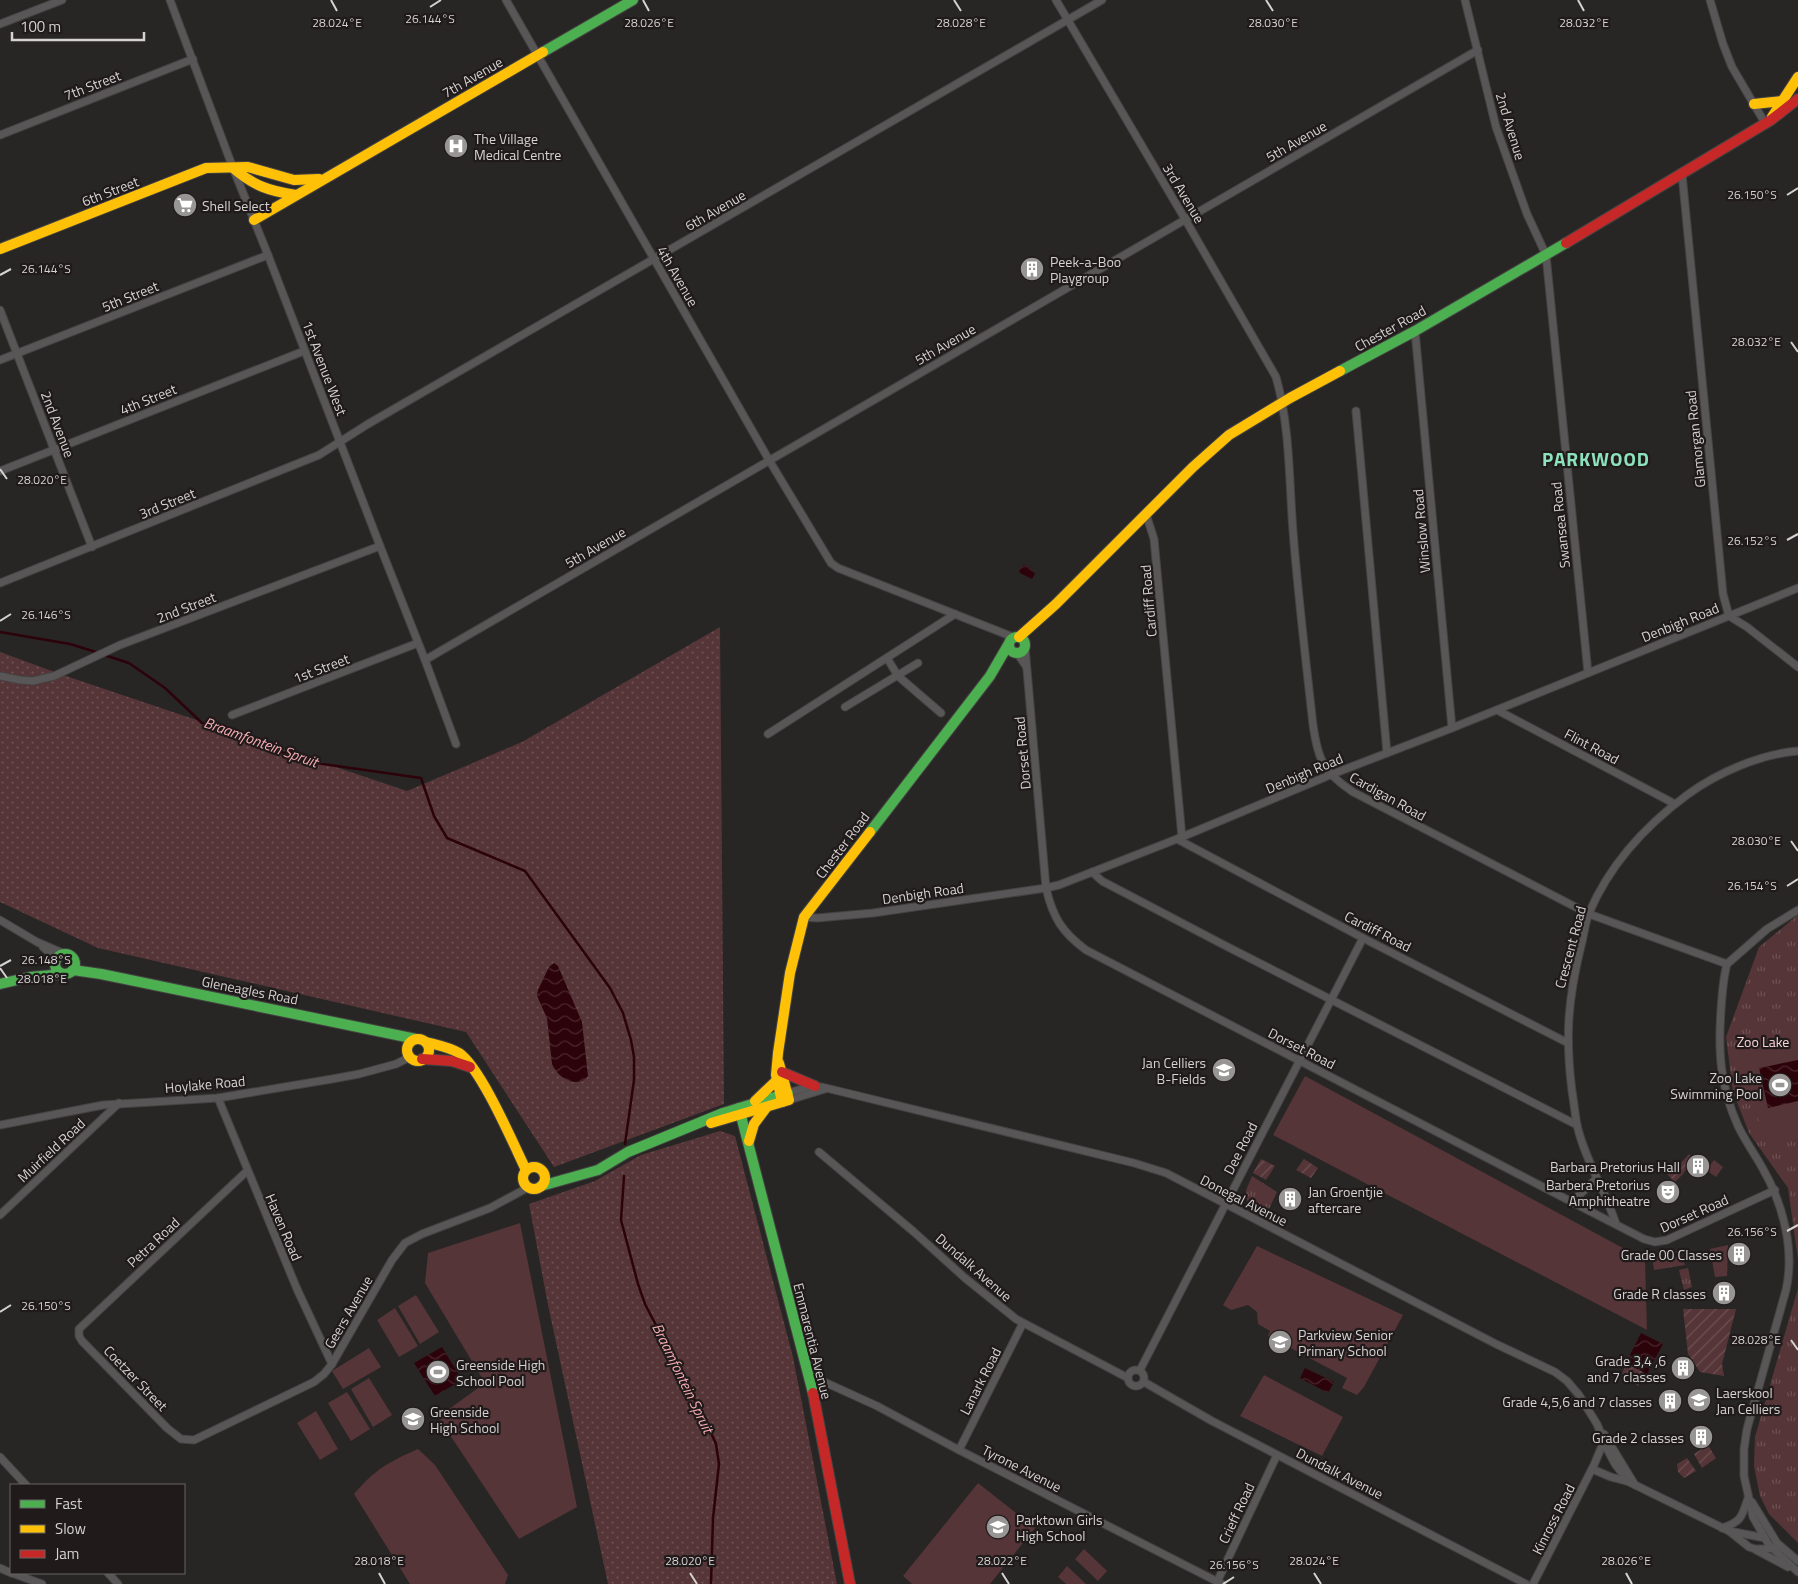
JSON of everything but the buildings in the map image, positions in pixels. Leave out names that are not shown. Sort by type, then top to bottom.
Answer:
[{"type":"street","points":[[0,24],[62,0]]},
{"type":"street","name":"1st Avenue West","points":[[170,0],[232,168],[268,254],[456,744]]},
{"type":"street","name":"4th Avenue","points":[[506,0],[831,563],[838,568],[955,614]]},
{"type":"street","name":"7th Avenue","points":[[254,220],[633,0]]},
{"type":"street","name":"3rd Avenue","points":[[1056,0],[1186,219],[1276,377],[1283,402]]},
{"type":"street","name":"6th Avenue","points":[[341,442],[385,414],[1102,0]]},
{"type":"street","name":"2nd Avenue","points":[[1465,0],[1496,127],[1527,214],[1546,255]]},
{"type":"street","points":[[1710,0],[1732,67],[1754,104],[1768,122]]},
{"type":"street","name":"5th Avenue","points":[[425,660],[1478,50]]},
{"type":"street","name":"7th Street","points":[[0,135],[193,59]]},
{"type":"street","name":"Chester Road","points":[[1768,122],[1798,77]]},
{"type":"street","name":"Chester Road","points":[[785,1097],[777,1059],[790,972],[804,918],[1016,644],[1214,447],[1229,435],[1283,402],[1415,330],[1682,174],[1768,122],[1798,99]]},
{"type":"street","points":[[1754,104],[1782,101]]},
{"type":"street","name":"7th Avenue","points":[[232,168],[248,167],[302,181],[325,178]]},
{"type":"street","name":"6th Street","points":[[0,249],[206,168],[232,168]]},
{"type":"street","points":[[232,168],[247,181],[265,190],[296,195]]},
{"type":"street","name":"Glamorgan Road","points":[[1682,174],[1723,594],[1728,616]]},
{"type":"street","name":"5th Street","points":[[0,360],[268,254]]},
{"type":"street","name":"Swansea Road","points":[[1546,255],[1588,673]]},
{"type":"street","name":"2nd Avenue","points":[[0,310],[92,547]]},
{"type":"street","name":"Winslow Road","points":[[1415,330],[1452,728]]},
{"type":"street","name":"4th Street","points":[[0,471],[304,350]]},
{"type":"street","name":"Cardigan Road","points":[[1283,402],[1313,725],[1318,755],[1330,775],[1353,792],[1589,914],[1727,964]]},
{"type":"street","points":[[1356,411],[1387,754]]},
{"type":"street","name":"3rd Street","points":[[0,583],[319,455],[341,442]]},
{"type":"street","name":"Cardiff Road","points":[[1146,514],[1154,539],[1180,838],[1363,938],[1568,1043]]},
{"type":"street","name":"2nd Street","points":[[0,676],[33,681],[46,678],[120,645],[380,546]]},
{"type":"street","name":"Denbigh Road","points":[[804,918],[873,913],[1046,888],[1180,838],[1330,775],[1387,754],[1798,588]]},
{"type":"street","points":[[768,734],[955,614],[994,629],[1016,644]]},
{"type":"street","points":[[1728,616],[1746,627],[1798,667]]},
{"type":"street","name":"1st Street","points":[[232,715],[418,644]]},
{"type":"street","name":"Dorset Road","points":[[1016,644],[1027,669],[1046,888],[1050,905],[1058,922],[1073,940],[1086,950],[1644,1239],[1662,1242],[1775,1190]]},
{"type":"street","points":[[887,658],[898,676],[941,713]]},
{"type":"street","points":[[845,707],[918,663]]},
{"type":"street","name":"Flint Road","points":[[1497,710],[1675,804]]},
{"type":"street","name":"Crescent Road","points":[[1616,1224],[1596,1179],[1577,1125],[1568,1043],[1568,1012],[1572,987],[1589,914],[1611,873],[1628,848],[1647,827],[1675,804],[1702,784],[1730,770],[1762,759],[1798,751]]},
{"type":"street","points":[[1092,872],[1102,881],[1577,1125]]},
{"type":"street","points":[[1797,1572],[1763,1537],[1753,1517],[1744,1476],[1748,1429],[1786,1290],[1789,1272],[1786,1232],[1775,1190],[1740,1130],[1724,1086],[1720,1066],[1719,1042],[1724,978],[1727,964],[1767,929],[1798,910]]},
{"type":"street","points":[[0,920],[37,942],[69,965]]},
{"type":"street","name":"Dee Road","points":[[1140,1370],[1363,938]]},
{"type":"street","points":[[37,942],[56,962],[58,971],[69,965]]},
{"type":"street","points":[[30,977],[56,962],[61,956],[69,965]]},
{"type":"street","points":[[0,984],[69,965]]},
{"type":"street","name":"Gleneagles Road","points":[[69,965],[101,974],[367,1028],[448,1048],[466,1059],[486,1089],[526,1170]]},
{"type":"street","points":[[393,1034],[415,1060],[455,1060],[473,1069]]},
{"type":"street","points":[[409,1053],[410,1042],[421,1040],[429,1052],[422,1059]]},
{"type":"street","name":"Hoylake Road","points":[[0,1125],[88,1107],[120,1103],[218,1098],[359,1074],[396,1064],[409,1053]]},
{"type":"street","points":[[740,1111],[753,1103],[780,1076],[815,1086]]},
{"type":"street","name":"Donegal Avenue","points":[[785,1097],[815,1086],[828,1088],[1153,1168],[1345,1267],[1414,1300],[1496,1344],[1555,1372],[1576,1390],[1600,1430],[1621,1473],[1633,1483]]},
{"type":"street","points":[[753,1103],[828,1088]]},
{"type":"street","points":[[749,1145],[754,1124],[766,1108],[785,1097]]},
{"type":"street","name":"Haven Road","points":[[218,1098],[297,1289],[332,1364]]},
{"type":"street","name":"Muirfield Road","points":[[0,1215],[120,1103]]},
{"type":"street","points":[[563,1179],[532,1167],[526,1170],[523,1180],[529,1187],[534,1188],[598,1170],[628,1152],[723,1112],[766,1108]]},
{"type":"street","name":"Emmarentia Avenue","points":[[740,1111],[810,1375],[850,1584]]},
{"type":"street","name":"Dundalk Avenue","points":[[819,1152],[914,1232],[987,1297],[1023,1323],[1128,1378]]},
{"type":"street","points":[[541,1186],[544,1180],[542,1170]]},
{"type":"street","name":"Petra Road","points":[[78,1332],[84,1323],[247,1171]]},
{"type":"street","points":[[1572,1202],[1596,1179]]},
{"type":"street","name":"Geers Avenue","points":[[181,1439],[200,1438],[320,1378],[332,1364],[392,1260],[405,1243],[422,1234],[490,1208],[529,1187]]},
{"type":"street","name":"Lanark Road","points":[[958,1450],[1023,1323]]},
{"type":"street","name":"Coetzer Street","points":[[78,1332],[80,1338],[88,1347],[167,1428],[181,1439]]},
{"type":"street","points":[[1140,1370],[1144,1375],[1144,1382],[1134,1386],[1128,1378],[1131,1372],[1140,1370]]},
{"type":"street","name":"Tyrone Avenue","points":[[810,1375],[877,1406],[958,1450],[1220,1583]]},
{"type":"street","name":"Dundalk Avenue","points":[[1144,1382],[1212,1421],[1526,1584]]},
{"type":"street","name":"Kinross Road","points":[[1533,1584],[1607,1443]]},
{"type":"street","name":"Crieff Road","points":[[1220,1583],[1277,1455]]},
{"type":"street","points":[[0,1457],[25,1484]]},
{"type":"street","name":"Donegal Avenue","points":[[1593,1467],[1611,1477],[1633,1483],[1725,1530],[1738,1540],[1797,1572]]},
{"type":"street","points":[[1725,1530],[1742,1517],[1750,1497]]},
{"type":"street","points":[[1750,1497],[1774,1539],[1781,1548],[1798,1560]]},
{"type":"street","points":[[1725,1530],[1774,1539]]},
{"type":"street","points":[[1755,1549],[1781,1548]]},
{"type":"street","points":[[15,1574],[42,1584]]},
{"type":"street","points":[[109,1574],[118,1584]]},
{"type":"green space","points":[[720,627],[724,1104],[554,1167],[466,1032],[98,948],[0,902],[0,652],[407,791],[522,742]]},
{"type":"green space","name":"Zoo Lake","points":[[1798,915],[1798,1260],[1788,1188],[1749,1133],[1733,1092],[1726,1037],[1759,947]]},
{"type":"green space","points":[[1798,1038],[1798,1140],[1768,1145],[1750,1098],[1741,1051],[1769,1044],[1769,1042],[1780,1040],[1781,1042]]},
{"type":"green space","points":[[1305,1076],[1645,1260],[1647,1330],[1273,1135]]},
{"type":"green space","points":[[720,1131],[735,1136],[793,1357],[837,1584],[608,1584],[548,1305],[529,1204],[595,1181],[641,1155]]},
{"type":"green space","points":[[1689,1154],[1693,1158],[1683,1174],[1675,1182],[1664,1171],[1673,1164],[1677,1167]]},
{"type":"green space","points":[[1261,1159],[1275,1166],[1266,1180],[1253,1173]]},
{"type":"green space","points":[[1304,1159],[1318,1168],[1311,1178],[1296,1170]]},
{"type":"green space","points":[[1714,1160],[1723,1167],[1716,1177],[1706,1170]]},
{"type":"green space","points":[[1252,1176],[1277,1192],[1267,1213],[1248,1203],[1246,1192]]},
{"type":"green space","points":[[520,1223],[577,1507],[519,1539],[438,1417],[485,1383],[425,1283],[428,1253]]},
{"type":"green space","points":[[1728,1245],[1727,1276],[1715,1277],[1710,1249]]},
{"type":"green space","points":[[1257,1246],[1403,1315],[1364,1387],[1357,1395],[1342,1388],[1347,1378],[1268,1336],[1270,1331],[1258,1324],[1257,1312],[1248,1305],[1231,1310],[1223,1305]]},
{"type":"green space","points":[[1680,1250],[1685,1265],[1654,1270],[1652,1257]]},
{"type":"green space","points":[[1688,1268],[1692,1287],[1684,1290],[1679,1270]]},
{"type":"green space","points":[[1798,1288],[1798,1543],[1769,1514],[1760,1496],[1754,1466],[1755,1437]]},
{"type":"green space","points":[[416,1295],[439,1332],[420,1344],[398,1306]]},
{"type":"green space","points":[[395,1308],[418,1346],[399,1357],[377,1320]]},
{"type":"green space","points":[[1683,1309],[1736,1309],[1722,1364],[1724,1376],[1700,1372],[1688,1354]]},
{"type":"green space","points":[[369,1348],[381,1367],[343,1389],[332,1371]]},
{"type":"green space","points":[[1626,1363],[1644,1372],[1638,1386],[1622,1374]]},
{"type":"green space","points":[[1264,1375],[1343,1417],[1322,1456],[1240,1416]]},
{"type":"green space","points":[[369,1378],[392,1415],[373,1427],[351,1389]]},
{"type":"green space","points":[[347,1392],[370,1429],[351,1441],[328,1403]]},
{"type":"green space","points":[[316,1411],[338,1449],[320,1460],[297,1423]]},
{"type":"green space","points":[[1708,1445],[1716,1458],[1702,1468],[1694,1454]]},
{"type":"green space","points":[[418,1449],[435,1465],[508,1575],[505,1584],[410,1584],[354,1494],[383,1467]]},
{"type":"green space","points":[[1687,1458],[1696,1471],[1684,1478],[1678,1472],[1677,1464]]},
{"type":"green space","points":[[978,1483],[1035,1528],[990,1584],[912,1584],[903,1576]]},
{"type":"green space","points":[[1084,1549],[1107,1571],[1098,1581],[1075,1559]]},
{"type":"green space","points":[[1067,1566],[1086,1584],[1066,1584],[1058,1577]]},
{"type":"water","points":[[1023,565],[1030,567],[1035,574],[1032,579],[1020,573],[1019,570]]},
{"type":"water","points":[[554,963],[558,966],[582,1022],[588,1076],[578,1082],[573,1082],[563,1077],[552,1064],[547,1018],[537,996],[549,967]]},
{"type":"water","name":"Zoo Lake Swimming Pool","points":[[1798,1060],[1798,1101],[1768,1108],[1759,1068]]},
{"type":"water","points":[[1641,1333],[1663,1344],[1647,1374],[1626,1363]]},
{"type":"water","name":"Greenside High School Pool","points":[[442,1347],[462,1380],[435,1396],[414,1363]]},
{"type":"water","points":[[1305,1368],[1334,1382],[1328,1393],[1300,1378]]},
{"type":"waterway","name":"Braamfontein Spruit","points":[[0,632],[70,644],[99,653]]},
{"type":"waterway","name":"Braamfontein Spruit","points":[[104,655],[129,663],[165,688],[202,723],[309,762],[421,778],[434,816],[447,838],[525,871],[610,988],[623,1013],[634,1057],[634,1080],[625,1144]]},
{"type":"waterway","name":"Braamfontein Spruit","points":[[624,1176],[621,1220],[638,1284],[645,1304],[716,1444],[719,1464],[713,1518],[711,1584]]},
{"type":"traffic: fast","points":[[543,52],[633,0]]},
{"type":"traffic: fast","points":[[1340,371],[1415,331],[1566,243]]},
{"type":"traffic: fast","points":[[1014,637],[1020,637],[1025,642],[1025,645],[1023,651],[1014,653],[1009,648],[1009,642],[1014,637]]},
{"type":"traffic: fast","points":[[870,832],[990,676],[1008,645]]},
{"type":"traffic: fast","points":[[65,954],[72,957],[75,964],[72,971],[65,974],[58,971],[55,964],[58,957],[65,954]]},
{"type":"traffic: fast","points":[[73,970],[101,974],[416,1039]]},
{"type":"traffic: fast","points":[[0,984],[30,977],[64,974]]},
{"type":"traffic: fast","points":[[541,1186],[598,1170],[628,1152],[723,1113],[788,1093]]},
{"type":"traffic: fast","points":[[739,1108],[813,1393]]},
{"type":"traffic: slow","points":[[254,220],[543,52]]},
{"type":"traffic: slow","points":[[1772,117],[1798,77]]},
{"type":"traffic: slow","points":[[1754,104],[1782,101]]},
{"type":"traffic: slow","points":[[0,249],[206,168],[248,167],[294,180],[319,179]]},
{"type":"traffic: slow","points":[[233,168],[262,187],[296,195]]},
{"type":"traffic: slow","points":[[1019,637],[1056,604],[1193,467],[1229,435],[1290,398],[1340,371]]},
{"type":"traffic: slow","points":[[782,1102],[776,1075],[778,1053],[790,973],[804,917],[870,832]]},
{"type":"traffic: slow","points":[[418,1039],[426,1042],[429,1050],[426,1058],[418,1061],[410,1058],[407,1050],[410,1042],[418,1039]]},
{"type":"traffic: slow","points":[[426,1042],[455,1051],[468,1061],[496,1107],[526,1170]]},
{"type":"traffic: slow","points":[[711,1123],[789,1100],[779,1063]]},
{"type":"traffic: slow","points":[[755,1101],[777,1080]]},
{"type":"traffic: slow","points":[[749,1141],[754,1124],[766,1108]]},
{"type":"traffic: slow","points":[[534,1167],[542,1170],[545,1178],[542,1186],[534,1189],[526,1186],[523,1178],[526,1170],[534,1167]]},
{"type":"traffic: jam","points":[[1566,243],[1771,120],[1798,99]]},
{"type":"traffic: jam","points":[[422,1059],[452,1061],[470,1067]]},
{"type":"traffic: jam","points":[[782,1072],[815,1086]]},
{"type":"traffic: jam","points":[[813,1393],[850,1584]]},
{"type":"place","name":"The Village Medical Centre","points":[[456,146]]},
{"type":"place","name":"Shell Select","points":[[185,205]]},
{"type":"place","name":"Peek-a-Boo Playgroup","points":[[1032,269]]},
{"type":"place","name":"Jan Celliers B-Fields","points":[[1224,1070]]},
{"type":"place","name":"Zoo Lake Swimming Pool","points":[[1780,1085]]},
{"type":"place","name":"Barbara Pretorius Hall","points":[[1698,1166]]},
{"type":"place","name":"Barbera Pretorius Amphitheatre","points":[[1668,1192]]},
{"type":"place","name":"Jan Groentjie aftercare","points":[[1290,1199]]},
{"type":"place","name":"Grade 00 Classes","points":[[1739,1254]]},
{"type":"place","name":"Grade R classes","points":[[1724,1293]]},
{"type":"place","name":"Parkview Senior Primary School","points":[[1280,1342]]},
{"type":"place","name":"Grade 3,4 ,6 and 7 classes","points":[[1683,1368]]},
{"type":"place","name":"Greenside High School Pool","points":[[438,1372]]},
{"type":"place","name":"Laerskool Jan Celliers","points":[[1699,1400]]},
{"type":"place","name":"Grade 4,5,6 and 7 classes","points":[[1670,1401]]},
{"type":"place","name":"Greenside High School","points":[[413,1419]]},
{"type":"place","name":"Grade 2 classes","points":[[1701,1437]]},
{"type":"place","name":"Parktown Girls High School","points":[[998,1527]]},
{"type":"district","name":"PARKWOOD","points":[[1596,458]]}]
